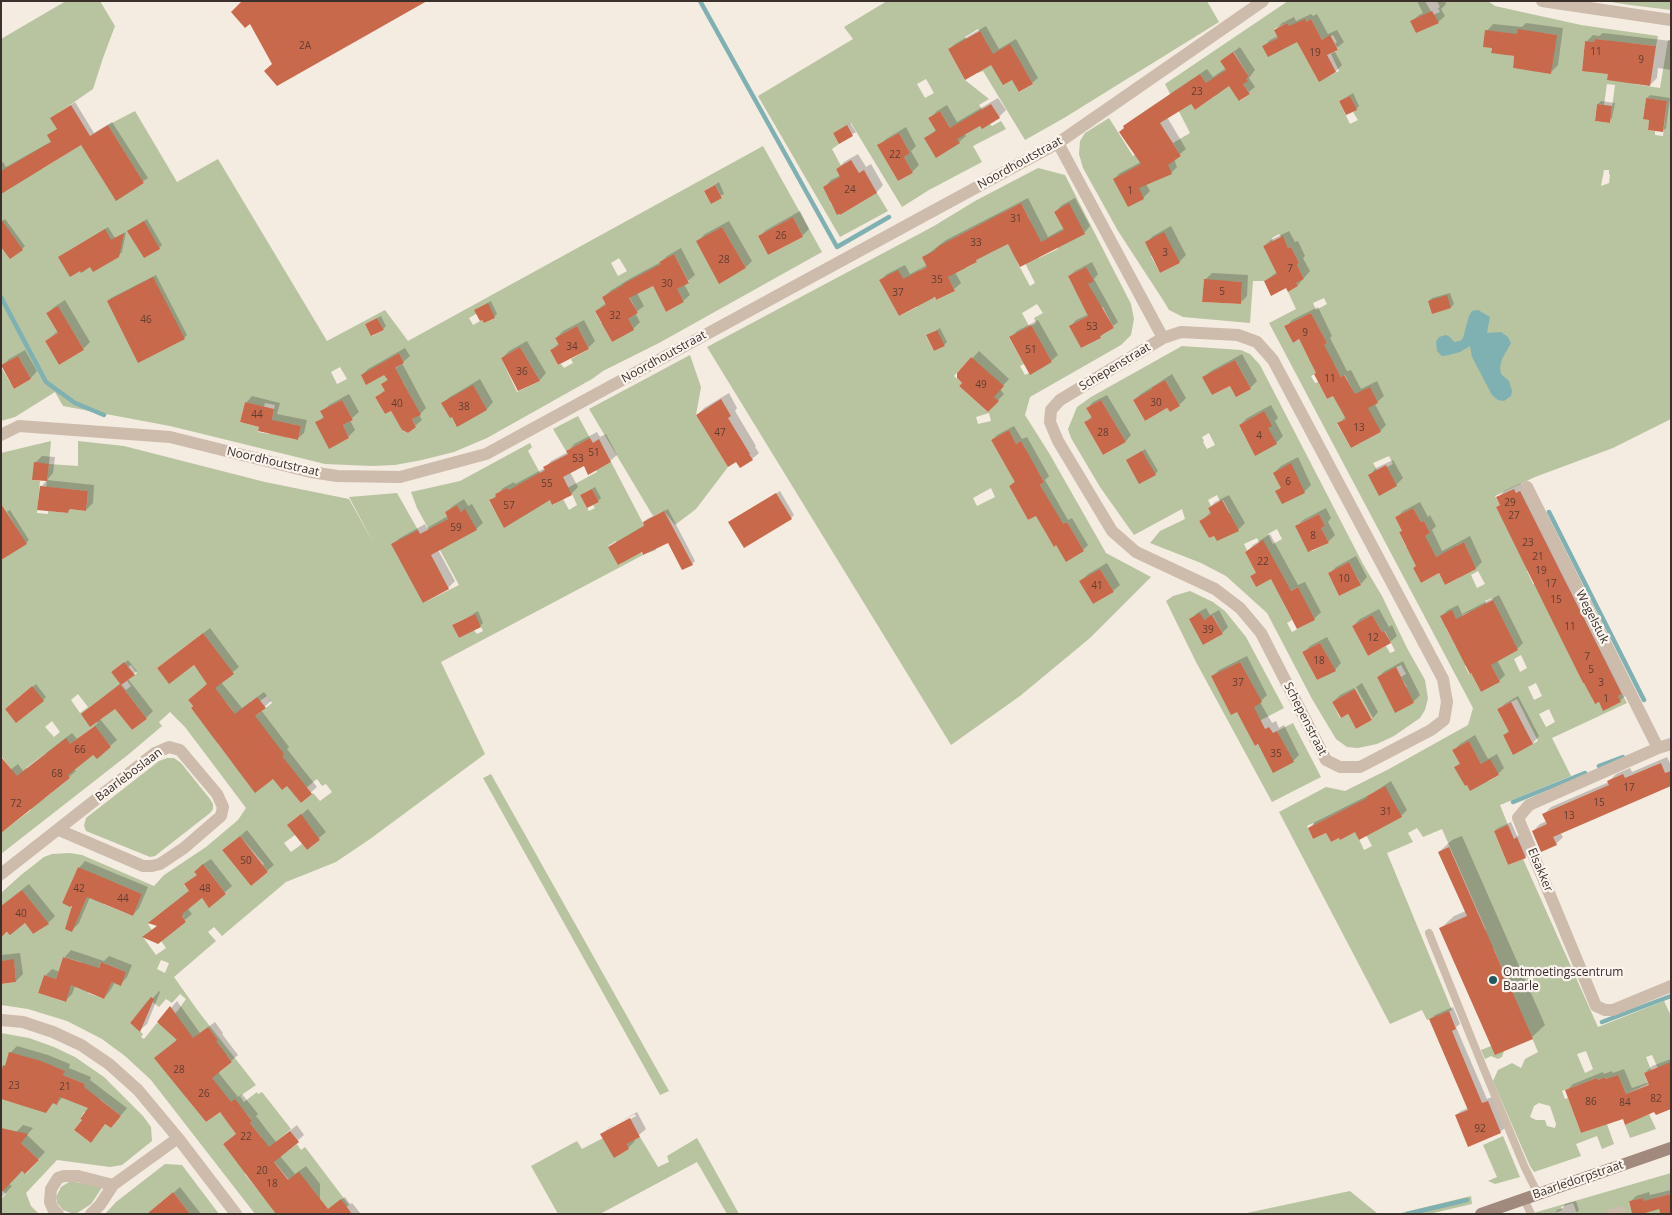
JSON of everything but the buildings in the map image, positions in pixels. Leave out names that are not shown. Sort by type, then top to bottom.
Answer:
[{"type":"main road","name":"Baarledorpstraat","points":[[1488,1213],[1671,1148]]},
{"type":"street","name":"Noordhoutstraat","points":[[1,435],[19,426],[170,437],[310,472],[337,476],[400,477],[486,454],[1058,143],[1263,1]]},
{"type":"street","points":[[1542,1],[1671,20]]},
{"type":"street","name":"Schepenstraat","points":[[1058,143],[1163,338]]},
{"type":"street","name":"Schepenstraat","points":[[1181,332],[1238,335],[1257,342],[1273,360],[1443,679],[1447,702],[1444,720],[1431,730],[1360,767],[1340,767],[1326,760],[1260,633],[1240,608],[1215,589],[1136,552],[1112,531],[1058,442],[1050,422],[1051,410],[1060,400],[1163,338],[1181,332]]},
{"type":"street","name":"Wegelstuk","points":[[1526,487],[1665,746]]},
{"type":"street","name":"Baarleboslaan","points":[[1,874],[154,753],[169,746],[180,750],[217,794],[224,807],[221,816],[184,848],[160,864],[152,866],[144,866],[59,830]]},
{"type":"street","name":"Elsakker","points":[[1665,746],[1529,805],[1518,818],[1596,1006],[1605,1010],[1613,1010],[1671,986]]},
{"type":"street","points":[[1,1020],[23,1022],[53,1032],[81,1045],[109,1064],[138,1090],[178,1138],[236,1214]]},
{"type":"street","points":[[90,1214],[100,1205],[113,1185],[178,1138]]},
{"type":"street","points":[[58,1214],[50,1202],[51,1189],[58,1178],[78,1176],[113,1185]]},
{"type":"lane","points":[[1429,933],[1490,1086],[1538,1194]]},
{"type":"lane","points":[[1524,1199],[1531,1214]]},
{"type":"lane","points":[[1609,1214],[1621,1210],[1622,1214]]},
{"type":"green space","points":[[66,1],[100,1],[115,26],[93,89],[51,118],[57,129],[51,142],[33,154],[42,169],[80,143],[116,200],[144,183],[108,125],[135,111],[177,182],[218,159],[327,341],[385,310],[408,341],[763,146],[822,252],[659,343],[603,371],[487,438],[454,452],[422,460],[395,465],[372,466],[325,464],[170,426],[63,406],[55,392],[15,417],[1,421],[1,367],[14,389],[31,379],[18,356],[1,365],[1,39]],"holes":[[[715,185],[722,197],[711,204],[704,191]],[[793,217],[803,237],[768,255],[758,236]],[[722,227],[746,268],[719,283],[697,241]],[[674,254],[689,282],[675,290],[684,302],[666,312],[653,286],[661,264],[659,262]],[[619,258],[627,271],[618,276],[611,263]],[[623,286],[638,313],[628,319],[620,337],[612,342],[606,331],[605,322],[601,323],[595,311],[606,305],[602,297]],[[58,306],[84,350],[59,365],[45,341],[58,333],[46,313]],[[476,314],[495,318],[484,323],[482,320],[473,325],[469,318]],[[377,318],[384,330],[372,336],[365,324]],[[577,326],[589,349],[571,359],[573,363],[564,368],[561,364],[558,365],[550,350],[559,345],[555,338]],[[520,347],[540,381],[517,392],[501,358]],[[399,353],[404,363],[385,375],[379,365]],[[340,367],[347,379],[337,384],[331,372]],[[394,377],[403,382],[420,415],[412,419],[416,426],[408,433],[403,431],[391,411],[385,414],[375,397],[385,391],[382,384]],[[342,400],[353,420],[343,425],[349,438],[329,448],[316,422],[324,418],[321,411]],[[245,402],[264,407],[265,403],[275,405],[269,434],[258,432],[259,427],[240,422]],[[292,424],[301,426],[298,440],[288,438]]]},
{"type":"green space","points":[[887,1],[1207,1],[1219,22],[1025,140],[983,71],[978,73],[961,42],[948,49],[965,80],[989,99],[979,105],[982,109],[972,130],[990,124],[992,126],[1001,121],[1006,129],[973,146],[982,162],[929,190],[902,207],[851,123],[833,133],[839,144],[832,149],[841,166],[836,169],[840,177],[830,202],[837,214],[840,215],[877,193],[888,211],[840,237],[758,96],[853,39],[844,27]],"holes":[[[978,29],[987,43],[982,46],[989,57],[1010,45],[1033,84],[1020,92],[1012,79],[991,64],[983,68],[965,37]],[[926,79],[934,93],[925,98],[917,84]],[[940,111],[959,143],[936,131],[928,118]],[[899,133],[910,153],[904,157],[913,173],[898,181],[878,145]]]},
{"type":"green space","points":[[1288,1],[1425,1],[1433,15],[1440,12],[1437,1],[1488,1],[1495,6],[1581,25],[1658,36],[1656,46],[1630,43],[1626,72],[1634,84],[1660,88],[1668,40],[1671,40],[1671,419],[1613,448],[1535,477],[1495,496],[1500,505],[1496,507],[1594,703],[1599,702],[1603,710],[1621,702],[1618,696],[1622,694],[1627,703],[1552,738],[1571,776],[1500,805],[1508,825],[1494,831],[1508,865],[1523,859],[1598,1027],[1664,1001],[1671,1016],[1671,1062],[1660,1073],[1652,1055],[1646,1057],[1651,1070],[1644,1073],[1648,1084],[1626,1094],[1618,1075],[1607,1079],[1605,1077],[1598,1080],[1597,1078],[1562,1091],[1565,1099],[1568,1098],[1581,1133],[1607,1124],[1614,1144],[1602,1149],[1597,1136],[1576,1144],[1581,1156],[1534,1172],[1530,1166],[1493,1081],[1498,1070],[1512,1063],[1521,1068],[1525,1059],[1538,1052],[1494,949],[1467,938],[1486,930],[1442,829],[1423,837],[1417,828],[1408,833],[1413,842],[1387,853],[1452,1010],[1427,1020],[1422,1010],[1390,1024],[1279,812],[1326,787],[1345,791],[1389,769],[1468,725],[1473,708],[1269,323],[1296,309],[1288,292],[1298,286],[1296,283],[1304,279],[1291,247],[1288,248],[1283,237],[1279,234],[1272,238],[1273,241],[1263,246],[1269,258],[1274,255],[1278,274],[1264,281],[1253,281],[1250,323],[1183,317],[1169,310],[1118,231],[1083,168],[1079,154],[1080,141],[1085,133],[1109,118],[1133,156],[1145,149],[1175,160],[1181,156],[1173,143],[1190,133],[1165,84]],"holes":[[[1311,19],[1322,40],[1333,35],[1337,42],[1335,43],[1338,50],[1331,54],[1339,71],[1319,81],[1301,49],[1299,41],[1263,46],[1278,38],[1274,29],[1287,23],[1289,27]],[[1500,32],[1542,39],[1543,33],[1556,35],[1551,73],[1513,68],[1514,56],[1491,52]],[[1595,39],[1610,41],[1582,71],[1585,41],[1594,42]],[[1234,52],[1249,77],[1242,82],[1250,94],[1240,101],[1223,72],[1226,70],[1220,61]],[[1200,74],[1215,96],[1195,110],[1180,88]],[[1607,84],[1615,85],[1610,123],[1595,121],[1597,104],[1604,105]],[[1350,96],[1356,110],[1353,112],[1358,120],[1350,124],[1339,101]],[[1646,98],[1667,101],[1663,136],[1655,135],[1655,131],[1648,130],[1649,120],[1643,118]],[[1604,170],[1609,170],[1609,183],[1601,186]],[[1155,254],[1180,263],[1160,273],[1151,256]],[[1204,280],[1242,282],[1241,304],[1202,302]],[[1324,298],[1327,304],[1316,310],[1313,303]],[[1311,313],[1327,343],[1306,353],[1299,339],[1293,343],[1284,326]],[[1334,364],[1341,377],[1345,375],[1354,393],[1333,396],[1327,399],[1318,382],[1315,383],[1311,376]],[[1350,416],[1381,432],[1351,448],[1337,424]],[[1389,456],[1393,464],[1387,467],[1396,486],[1379,495],[1377,470],[1373,463]],[[1413,508],[1421,522],[1424,521],[1430,533],[1406,547],[1399,532],[1402,531],[1395,517]],[[1464,542],[1470,555],[1463,559],[1456,546]],[[1446,552],[1459,578],[1445,585],[1439,573],[1421,583],[1413,568]],[[1478,571],[1485,584],[1477,588],[1471,575]],[[1492,598],[1498,611],[1491,614],[1485,601]],[[1451,610],[1457,621],[1463,618],[1462,615],[1469,612],[1468,641],[1456,647],[1446,628]],[[1489,654],[1491,665],[1500,682],[1481,692],[1465,666]],[[1521,655],[1527,668],[1520,672],[1514,659]],[[1536,683],[1542,696],[1534,700],[1528,687]],[[1517,699],[1538,741],[1513,754],[1503,735],[1509,732],[1497,709]],[[1549,709],[1555,722],[1546,727],[1539,714]],[[1469,741],[1481,764],[1499,775],[1489,781],[1485,775],[1465,786],[1455,767],[1460,764],[1452,750]],[[1385,786],[1372,805],[1367,796]],[[1350,807],[1360,826],[1340,839],[1331,842],[1326,833],[1313,839],[1307,826],[1313,823],[1314,825]],[[1365,833],[1372,846],[1364,850],[1358,837]],[[1586,1051],[1593,1069],[1585,1073],[1577,1054]],[[1539,1103],[1550,1106],[1556,1124],[1555,1128],[1547,1126],[1545,1120],[1536,1120],[1530,1117],[1534,1106]]]},
{"type":"green space","points":[[1604,1],[1671,1],[1671,10],[1630,5]]},
{"type":"green space","points":[[1038,168],[1065,175],[1131,304],[1134,319],[1131,335],[1121,345],[1030,397],[1025,415],[1106,553],[1151,577],[1090,638],[1020,696],[951,745],[707,347],[934,226],[975,201]],"holes":[[[1021,203],[1031,222],[1000,214]],[[1069,204],[1066,243],[1064,230],[1054,212]],[[987,221],[1001,247],[990,253],[987,249],[974,256],[977,262],[966,268],[951,240]],[[1052,237],[1058,249],[1039,258],[1034,246]],[[935,251],[955,291],[936,300],[933,298],[920,270],[927,267]],[[1023,259],[1035,283],[1030,286],[1017,262]],[[1086,267],[1093,281],[1075,290],[1068,276]],[[879,280],[917,307],[899,316]],[[1037,304],[1043,313],[1034,318],[1036,323],[1031,326],[1052,362],[1025,375],[1020,366],[1024,364],[1009,338],[1029,326],[1022,313]],[[1103,307],[1114,328],[1100,336],[1101,338],[1081,348],[1070,326]],[[936,330],[945,346],[934,351],[926,336]],[[971,357],[998,401],[988,412],[959,386],[962,383],[954,376]],[[989,413],[991,421],[978,424],[976,417]],[[1009,430],[1016,444],[1021,441],[1027,452],[1005,464],[991,440]],[[1037,470],[1044,482],[1040,485],[1052,506],[1028,520],[1009,486]],[[991,488],[995,497],[977,506],[973,498]],[[1067,522],[1084,551],[1054,546],[1046,533]],[[1100,569],[1114,592],[1093,604],[1080,581]]]},
{"type":"green space","points":[[1182,346],[1241,350],[1250,354],[1260,365],[1425,680],[1428,698],[1425,710],[1420,718],[1394,736],[1377,744],[1358,748],[1347,747],[1336,739],[1312,699],[1267,613],[1226,576],[1201,563],[1150,543],[1160,531],[1185,519],[1182,509],[1134,535],[1100,487],[1071,438],[1068,429],[1077,407],[1091,397]],"holes":[[[1235,360],[1251,389],[1230,386],[1212,395],[1203,377]],[[1165,380],[1180,406],[1170,412],[1167,408],[1145,421],[1133,400],[1153,391],[1151,388]],[[1101,400],[1126,442],[1103,455],[1084,422],[1092,418],[1086,408]],[[1264,411],[1268,428],[1255,456],[1239,425]],[[1209,433],[1215,445],[1207,449],[1202,437]],[[1217,495],[1220,501],[1223,500],[1230,513],[1226,516],[1231,526],[1209,538],[1199,521],[1211,514],[1208,508],[1211,506],[1208,500]],[[1319,514],[1325,526],[1321,528],[1329,543],[1308,551],[1297,530],[1298,524]],[[1277,529],[1282,539],[1273,544],[1268,534]],[[1257,538],[1260,544],[1256,587],[1250,576],[1256,573],[1245,552],[1247,550],[1244,544]],[[1349,562],[1361,584],[1339,596],[1328,573]],[[1298,587],[1314,620],[1292,632],[1287,623],[1292,620],[1280,596]],[[1372,615],[1382,632],[1385,631],[1395,651],[1390,653],[1386,646],[1368,656],[1352,626]],[[1320,643],[1335,670],[1317,680],[1302,652]],[[1401,665],[1406,674],[1401,677],[1414,703],[1395,712],[1377,677]],[[1355,689],[1372,720],[1356,729],[1348,714],[1340,718],[1332,702]]]},
{"type":"green space","points":[[690,355],[701,387],[696,415],[728,467],[696,509],[675,525],[664,511],[653,516],[589,409]]},
{"type":"green space","points":[[578,416],[590,438],[566,451],[553,429]]},
{"type":"green space","points":[[51,441],[49,464],[78,466],[78,441],[124,446],[265,482],[349,499],[374,544],[349,497],[397,493],[418,530],[423,603],[459,585],[417,508],[411,492],[460,481],[530,443],[532,447],[528,451],[540,473],[553,505],[561,500],[558,493],[597,472],[596,470],[611,462],[655,546],[656,550],[648,553],[631,534],[626,537],[643,555],[441,662],[485,754],[336,862],[286,882],[222,936],[214,927],[208,932],[216,941],[174,977],[256,1085],[240,1096],[244,1102],[257,1092],[258,1094],[262,1092],[291,1129],[277,1141],[286,1152],[297,1144],[301,1150],[305,1147],[349,1205],[339,1212],[310,1211],[322,1202],[310,1186],[276,1214],[255,1214],[151,1080],[125,1056],[102,1039],[67,1021],[28,1009],[1,1005],[1,984],[16,982],[14,960],[1,961],[1,929],[5,934],[25,923],[33,934],[47,925],[47,922],[22,890],[1,906],[1,893],[21,875],[44,857],[52,854],[70,853],[82,855],[154,886],[164,875],[206,847],[238,820],[246,808],[185,727],[170,712],[159,722],[162,726],[129,754],[1,854],[1,828],[6,829],[31,810],[14,788],[11,769],[1,756],[1,558],[26,544],[7,512],[1,515],[1,453]],"holes":[[[49,464],[46,487],[88,491],[86,511],[69,509],[68,513],[48,511],[48,514],[37,513],[40,481],[32,480]],[[507,488],[522,517],[504,527],[489,501],[496,497],[495,494]],[[592,489],[599,502],[593,505],[595,508],[589,511],[580,495]],[[572,494],[577,505],[569,510],[563,499]],[[457,505],[461,512],[465,510],[476,530],[447,546],[436,526],[448,519],[445,512]],[[616,541],[623,562],[619,565],[608,546]],[[474,614],[483,631],[477,634],[474,630],[459,638],[452,625]],[[203,633],[220,656],[199,672],[194,665],[169,683],[157,668]],[[124,662],[128,667],[131,665],[137,673],[127,681],[131,686],[126,690],[111,672]],[[120,684],[147,719],[132,730],[115,709],[97,702]],[[32,686],[16,722],[5,709]],[[205,686],[226,702],[233,711],[208,730],[191,708],[193,706],[188,700]],[[78,694],[88,707],[80,713],[71,700]],[[267,696],[272,703],[257,715],[250,702],[257,697],[260,701]],[[254,715],[232,762],[218,744]],[[52,721],[60,732],[54,737],[45,727]],[[94,726],[111,747],[97,758],[68,746]],[[46,753],[70,778],[45,798],[26,768]],[[317,779],[322,786],[326,784],[332,792],[320,801],[313,793],[301,803],[296,796]],[[301,815],[320,840],[307,850],[302,844],[291,852],[284,843],[295,835]],[[240,836],[268,872],[251,886],[222,850]],[[204,865],[226,894],[209,907],[202,898],[198,901],[184,885],[197,875],[194,872]],[[78,867],[96,876],[81,911],[62,903]],[[113,882],[142,894],[133,916],[103,904]],[[178,908],[186,922],[161,941],[166,948],[156,955],[143,937],[152,930],[148,924],[157,917]],[[63,957],[81,962],[74,986],[71,985],[65,1002],[38,993],[44,975],[56,979]],[[161,960],[169,963],[165,973],[157,969]],[[101,962],[126,972],[121,985],[112,982],[104,999],[88,993]],[[180,994],[186,999],[172,1017],[160,1024],[157,1023],[144,1039],[141,1037],[143,1034],[130,1023],[150,1000],[159,1007],[166,999],[172,1003]],[[208,1027],[218,1040],[196,1036]],[[227,1055],[232,1062],[220,1072],[214,1064]],[[186,1097],[231,1102],[206,1122]],[[247,1114],[252,1121],[250,1123],[262,1138],[235,1159],[223,1144],[236,1134],[231,1127]],[[269,1155],[289,1180],[265,1199],[245,1174]]]},
{"type":"green space","points":[[1190,591],[1213,602],[1225,611],[1246,637],[1284,708],[1246,728],[1255,746],[1258,744],[1293,762],[1277,731],[1293,723],[1321,777],[1272,802],[1196,662],[1166,601],[1173,596]],"holes":[[[1213,615],[1223,634],[1203,645],[1204,620]],[[1240,662],[1261,702],[1219,673]]]},
{"type":"green space","points":[[174,758],[181,763],[210,799],[213,809],[210,813],[155,856],[150,857],[86,831],[84,826],[86,818],[159,761]]},
{"type":"green space","points":[[491,774],[669,1091],[660,1095],[483,778]]},
{"type":"green space","points":[[1,1033],[29,1038],[54,1047],[75,1057],[104,1077],[143,1116],[151,1127],[152,1141],[122,1165],[110,1167],[57,1160],[26,1193],[31,1206],[39,1214],[1,1214],[1,1199],[6,1194],[1,1189],[22,1171],[26,1174],[39,1160],[17,1139],[1,1128],[1,1099],[21,1105],[5,1066],[1,1073]],"holes":[[[55,1067],[64,1071],[63,1075],[85,1084],[81,1095],[60,1097],[57,1104],[45,1090]],[[100,1099],[121,1116],[111,1128],[105,1124],[91,1143],[74,1130],[82,1120],[80,1119],[84,1112],[88,1115]]]},
{"type":"green space","points":[[1491,1046],[1504,1051],[1502,1057],[1498,1059],[1491,1056],[1485,1059],[1481,1050]]},
{"type":"green space","points":[[1649,1114],[1656,1129],[1630,1138],[1625,1125]]},
{"type":"green space","points":[[1503,1136],[1520,1177],[1495,1184],[1488,1181],[1497,1177],[1483,1145]]},
{"type":"green space","points":[[640,1137],[658,1167],[669,1162],[667,1156],[697,1138],[739,1214],[727,1214],[697,1162],[600,1214],[558,1214],[531,1166],[577,1141],[582,1149],[603,1138],[614,1157],[629,1149],[627,1144]]},
{"type":"green space","points":[[165,1164],[182,1165],[219,1214],[190,1214],[173,1192],[160,1203],[158,1214],[105,1214],[116,1202]]},
{"type":"green space","points":[[1671,1173],[1671,1194],[1656,1198],[1660,1214],[1642,1214],[1643,1198],[1629,1201],[1632,1214],[1577,1214],[1573,1203],[1561,1207],[1562,1210],[1553,1214],[1530,1214]]},
{"type":"green space","points":[[69,1182],[103,1186],[91,1204],[74,1214],[63,1210],[57,1203],[56,1197],[61,1187]]},
{"type":"green space","points":[[1350,1191],[1378,1214],[1242,1214]]},
{"type":"green space","points":[[1471,1196],[1472,1204],[1429,1214],[1397,1214]]},
{"type":"water","points":[[1478,310],[1490,317],[1487,333],[1501,332],[1508,337],[1511,343],[1502,359],[1500,367],[1501,374],[1509,381],[1512,391],[1511,396],[1504,401],[1498,400],[1492,395],[1472,357],[1470,346],[1460,352],[1449,355],[1442,356],[1437,351],[1436,342],[1439,337],[1446,335],[1454,342],[1460,341],[1463,338],[1469,316],[1472,311]]},
{"type":"waterway","points":[[700,1],[837,247],[889,217]]},
{"type":"waterway","points":[[1,297],[46,382],[75,403],[104,415]]},
{"type":"waterway","points":[[1549,512],[1644,700]]},
{"type":"waterway","points":[[1599,766],[1623,757]]},
{"type":"waterway","points":[[1513,802],[1585,773]]},
{"type":"waterway","points":[[1602,1022],[1671,996]]},
{"type":"waterway","points":[[1407,1214],[1467,1200]]},
{"type":"place","name":"Ontmoetingscentrum Baarle","points":[[1493,980]]}]
